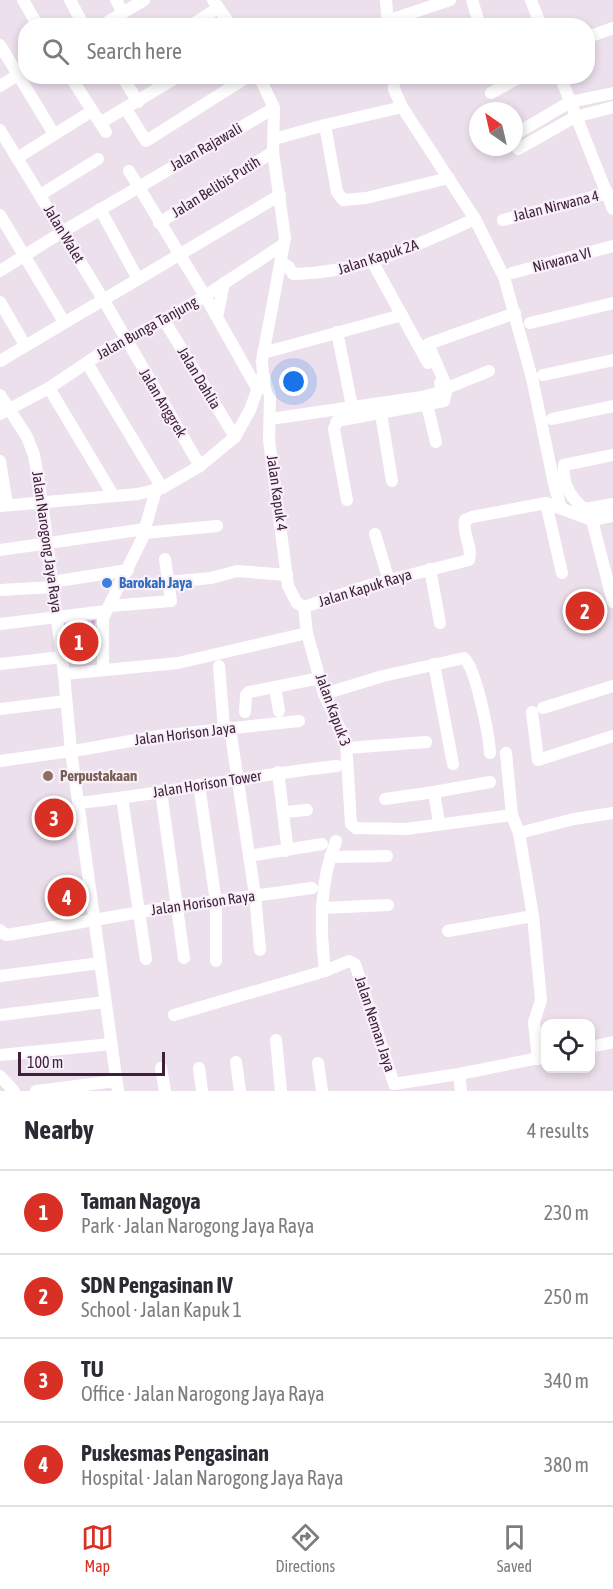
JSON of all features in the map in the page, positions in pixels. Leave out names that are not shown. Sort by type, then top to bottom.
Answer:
[{"type":"street","points":[[23,0],[33,18]]},
{"type":"street","points":[[70,0],[80,18]]},
{"type":"street","points":[[116,0],[123,13]]},
{"type":"street","points":[[115,18],[144,0]]},
{"type":"street","points":[[386,0],[388,18]]},
{"type":"street","points":[[401,18],[450,0]]},
{"type":"street","points":[[472,0],[478,18]]},
{"type":"street","points":[[531,0],[538,18]]},
{"type":"street","points":[[199,18],[216,4],[226,18]]},
{"type":"street","points":[[595,34],[613,28]]},
{"type":"street","points":[[0,45],[18,69]]},
{"type":"street","points":[[0,86],[18,75]]},
{"type":"street","points":[[27,84],[54,134]]},
{"type":"street","points":[[75,84],[103,128],[126,109],[166,84]]},
{"type":"street","points":[[127,84],[138,102]]},
{"type":"street","points":[[126,109],[146,141],[236,84]]},
{"type":"street","points":[[0,461],[4,505],[138,494],[159,489],[200,466],[234,437],[258,390],[263,374],[264,353],[284,244],[285,231],[274,146],[274,108],[263,84]]},
{"type":"street","points":[[394,84],[402,107],[476,219],[504,277],[532,378],[552,478],[561,508]]},
{"type":"street","points":[[491,93],[507,84]]},
{"type":"street","points":[[563,84],[613,209]]},
{"type":"street","points":[[523,130],[570,102],[613,93]]},
{"type":"street","name":"Jalan Belibis Putih","points":[[159,223],[274,146],[324,125],[402,107]]},
{"type":"street","points":[[523,145],[575,117],[613,107]]},
{"type":"street","name":"Jalan Rajawali","points":[[0,271],[62,232],[274,108]]},
{"type":"street","points":[[17,158],[92,111]]},
{"type":"street","points":[[324,125],[337,192],[343,200],[366,198],[449,178]]},
{"type":"street","name":"Jalan Walet","points":[[0,130],[126,340]]},
{"type":"street","points":[[40,195],[98,159]]},
{"type":"street","points":[[129,171],[205,296],[258,390]]},
{"type":"street","name":"Jalan Nirwana 4","points":[[503,220],[608,193]]},
{"type":"street","points":[[0,360],[280,195]]},
{"type":"street","points":[[100,210],[138,279]]},
{"type":"street","points":[[0,215],[64,322]]},
{"type":"street","name":"Jalan Kapuk 2A","points":[[280,263],[288,266],[293,274],[341,270],[423,242],[476,219]]},
{"type":"street","name":"Jalan Bunga Tanjung","points":[[5,412],[205,296],[284,244]]},
{"type":"street","name":"Nirwana VI","points":[[512,273],[613,246]]},
{"type":"street","points":[[270,419],[422,397],[444,391],[372,261]]},
{"type":"street","points":[[217,317],[224,283]]},
{"type":"street","points":[[0,302],[25,345]]},
{"type":"street","points":[[530,323],[613,303]]},
{"type":"street","points":[[347,500],[334,425],[339,420],[444,401],[447,388],[428,344],[515,313]]},
{"type":"street","points":[[264,353],[402,315]]},
{"type":"street","name":"Jalan Dahlia","points":[[164,320],[234,437]]},
{"type":"street","points":[[337,332],[352,406]]},
{"type":"street","name":"Jalan Anggrek","points":[[126,340],[200,466]]},
{"type":"street","points":[[543,375],[613,360]]},
{"type":"street","points":[[87,363],[159,489],[145,531],[103,618],[103,669]]},
{"type":"street","points":[[447,388],[489,371]]},
{"type":"street","name":"Jalan Kapuk 4","points":[[263,374],[270,395],[269,440],[288,586],[297,603],[304,607]]},
{"type":"street","points":[[49,388],[113,495]]},
{"type":"street","name":"Jalan Narogong Jaya Raya","points":[[0,395],[5,412],[27,437],[34,455],[42,502],[64,674],[71,751],[117,1086]]},
{"type":"street","points":[[427,405],[436,442]]},
{"type":"street","points":[[552,419],[613,406]]},
{"type":"street","points":[[381,414],[392,481]]},
{"type":"street","points":[[613,455],[564,465],[563,473],[567,490],[585,509],[613,504]]},
{"type":"street","points":[[546,503],[562,573]]},
{"type":"street","name":"Jalan Kapuk Raya","points":[[307,633],[304,607],[370,585],[469,560],[470,553],[464,527],[465,520],[472,517],[546,503],[592,520]]},
{"type":"street","points":[[613,516],[592,520],[613,602]]},
{"type":"street","points":[[0,550],[145,531],[217,526]]},
{"type":"street","points":[[375,534],[389,581]]},
{"type":"street","points":[[0,624],[171,601],[165,559]]},
{"type":"street","points":[[430,569],[440,623]]},
{"type":"street","points":[[0,590],[52,584],[128,570]]},
{"type":"street","points":[[168,582],[211,578],[237,572],[287,575]]},
{"type":"street","points":[[64,674],[177,663],[307,633]]},
{"type":"street","name":"Jalan Kapuk 3","points":[[307,633],[324,694],[342,730],[347,748],[351,824],[356,828],[406,829],[440,823]]},
{"type":"street","points":[[0,664],[62,657]]},
{"type":"street","points":[[324,694],[383,676],[464,658],[469,662],[473,674],[489,735],[490,753]]},
{"type":"street","points":[[434,664],[453,764]]},
{"type":"street","points":[[219,666],[227,729],[238,779],[255,895],[260,950]]},
{"type":"street","points":[[245,712],[247,693],[320,678]]},
{"type":"street","points":[[613,686],[538,710],[538,760],[613,736]]},
{"type":"street","points":[[275,687],[279,711]]},
{"type":"street","points":[[0,709],[66,701]]},
{"type":"street","name":"Jalan Horison Jaya","points":[[0,760],[159,736],[299,721]]},
{"type":"street","points":[[558,747],[613,731]]},
{"type":"street","points":[[347,748],[426,742]]},
{"type":"street","points":[[506,753],[512,815],[519,833],[533,916],[541,1000],[534,1022],[541,1054]]},
{"type":"street","name":"Jalan Horison Tower","points":[[78,803],[278,772],[337,766]]},
{"type":"street","points":[[278,772],[284,812],[287,846],[285,851]]},
{"type":"street","points":[[385,799],[490,782]]},
{"type":"street","points":[[199,784],[216,902],[216,961]]},
{"type":"street","points":[[161,791],[184,958]]},
{"type":"street","points":[[434,792],[440,823],[512,815]]},
{"type":"street","points":[[122,798],[146,959]]},
{"type":"street","points":[[284,812],[307,810]]},
{"type":"street","points":[[519,833],[574,819],[613,813]]},
{"type":"street","points":[[325,971],[321,930],[323,887],[336,841]]},
{"type":"street","points":[[249,855],[322,844]]},
{"type":"street","points":[[330,857],[387,856]]},
{"type":"street","name":"Jalan Horison Raya","points":[[0,930],[7,935],[312,888]]},
{"type":"street","points":[[322,908],[388,905]]},
{"type":"street","points":[[448,931],[533,916]]},
{"type":"street","name":"Jalan Neman Jaya","points":[[174,1015],[325,971],[349,961],[355,964],[395,1087],[541,1058]]},
{"type":"street","points":[[0,976],[100,963]]},
{"type":"street","points":[[0,1015],[105,1002]]},
{"type":"street","points":[[276,1040],[281,1091]]},
{"type":"street","points":[[595,1046],[613,1042]]},
{"type":"street","points":[[0,1055],[111,1044]]},
{"type":"street","points":[[236,1062],[240,1091]]},
{"type":"street","points":[[318,1063],[322,1091]]},
{"type":"street","points":[[161,1068],[165,1091]]},
{"type":"street","points":[[199,1068],[202,1091]]},
{"type":"street","points":[[459,1074],[461,1091]]},
{"type":"street","points":[[0,1077],[14,1091]]},
{"type":"street","points":[[36,1091],[117,1086]]},
{"type":"shaded area","points":[[96,620],[88,660],[68,663],[63,624]]},
{"type":"place","name":"Barokah Jaya","points":[[107,583]]},
{"type":"place","name":"SDN Pengasinan IV","points":[[585,611]]},
{"type":"place","name":"Taman Nagoya","points":[[79,642]]},
{"type":"place","name":"Perpustakaan","points":[[48,776]]},
{"type":"place","name":"TU","points":[[54,818]]},
{"type":"place","name":"Puskesmas Pengasinan","points":[[67,897]]}]
